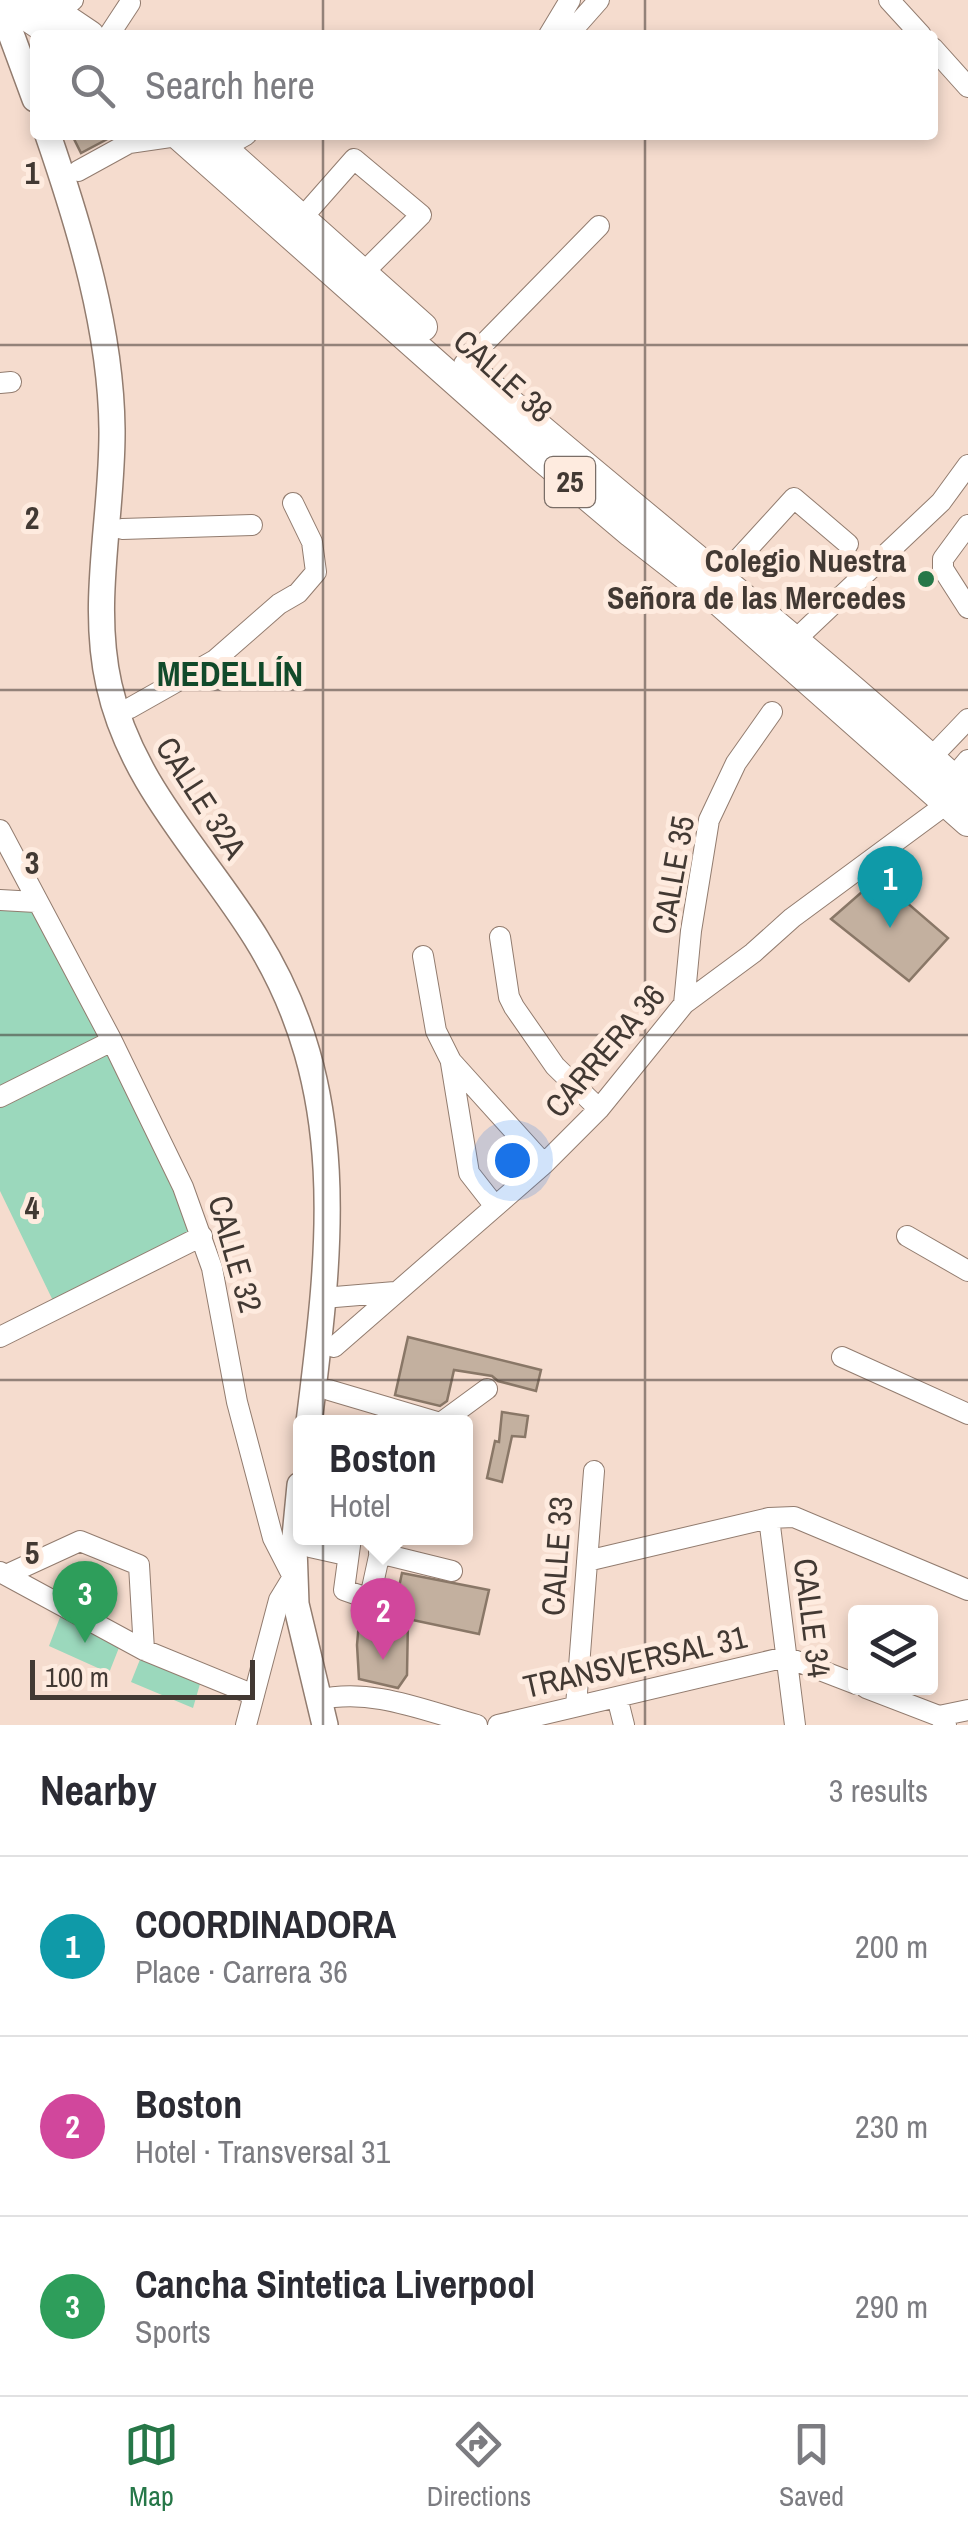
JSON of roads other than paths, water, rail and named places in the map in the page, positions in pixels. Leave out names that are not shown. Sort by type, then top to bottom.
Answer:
[{"type":"highway","points":[[35,7],[80,30]]},
{"type":"highway","name":"CALLE 38","points":[[186,140],[542,458],[958,791]]},
{"type":"highway","name":"CALLE 38","points":[[227,140],[302,218],[464,364],[721,578],[923,766]]},
{"type":"main road","name":"CALLE 32A","points":[[50,140],[76,220],[103,338],[110,392],[112,430],[103,622],[108,680],[120,725],[141,772],[272,965],[298,1025],[318,1097],[340,1297],[310,1415]]},
{"type":"main road","name":"CALLE 32A","points":[[67,140],[95,232],[124,390],[127,429],[118,638],[130,708],[147,750],[173,796],[268,926],[312,1019],[334,1094],[343,1154],[345,1222],[326,1415]]},
{"type":"main road","points":[[295,1545],[293,1577],[304,1595],[312,1630],[322,1651]]},
{"type":"main road","points":[[293,1577],[306,1545]]},
{"type":"main road","points":[[308,1545],[309,1589],[322,1651]]},
{"type":"main road","name":"CALLE 32","points":[[293,1577],[300,1626],[326,1707],[342,1725]]},
{"type":"main road","name":"CALLE 32","points":[[322,1651],[326,1707]]},
{"type":"street","points":[[552,30],[570,0]]},
{"type":"street","points":[[564,30],[576,26],[599,0]]},
{"type":"street","points":[[889,0],[916,30]]},
{"type":"street","points":[[112,30],[130,4]]},
{"type":"street","points":[[938,54],[968,87]]},
{"type":"street","points":[[78,171],[125,140]]},
{"type":"street","points":[[302,218],[354,158],[421,215],[363,273]]},
{"type":"street","points":[[464,364],[599,226]]},
{"type":"street","points":[[794,642],[941,502],[968,465]]},
{"type":"street","points":[[721,578],[794,498],[848,544]]},
{"type":"street","points":[[130,708],[215,660],[279,604],[298,593],[316,572],[312,542],[293,503]]},
{"type":"street","points":[[122,529],[252,525]]},
{"type":"street","points":[[968,526],[943,559],[943,570],[968,608]]},
{"type":"street","name":"CALLE 35","points":[[684,1004],[691,931],[710,820],[736,763],[772,712]]},
{"type":"street","points":[[923,766],[968,720]]},
{"type":"street","name":"CARRERA 36","points":[[334,1347],[544,1164],[599,1110],[684,1004],[958,791]]},
{"type":"street","name":"CALLE 32","points":[[0,830],[112,1041],[183,1187],[212,1268],[236,1402],[273,1538],[293,1577]]},
{"type":"street","points":[[0,900],[36,902]]},
{"type":"street","points":[[500,938],[514,1008],[555,1066],[599,1110]]},
{"type":"street","points":[[424,956],[436,1031],[450,1061],[469,1173],[494,1205]]},
{"type":"street","points":[[0,1097],[112,1041]]},
{"type":"street","points":[[450,1061],[544,1164]]},
{"type":"street","points":[[0,1337],[202,1236]]},
{"type":"street","points":[[907,1236],[968,1270]]},
{"type":"street","points":[[340,1297],[395,1292]]},
{"type":"street","points":[[340,1297],[366,1306],[367,1317]]},
{"type":"street","points":[[842,1357],[968,1414]]},
{"type":"street","points":[[450,1415],[486,1389]]},
{"type":"street","points":[[329,1390],[416,1415]]},
{"type":"street","name":"CALLE 33","points":[[576,1706],[594,1471]]},
{"type":"street","points":[[587,1562],[769,1518],[794,1517],[968,1590]]},
{"type":"street","name":"CALLE 34","points":[[769,1518],[795,1725]]},
{"type":"street","points":[[3,1574],[80,1541],[139,1564],[144,1650]]},
{"type":"street","points":[[349,1546],[344,1590],[364,1598],[371,1593],[381,1545],[452,1571]]},
{"type":"street","points":[[3,1574],[144,1650],[254,1695]]},
{"type":"street","points":[[246,1725],[279,1600],[293,1577]]},
{"type":"street","points":[[786,1657],[848,1681]]},
{"type":"street","name":"TRANSVERSAL 31","points":[[498,1725],[786,1657]]},
{"type":"street","points":[[883,1695],[942,1720],[968,1711]]},
{"type":"street","points":[[326,1707],[370,1696],[477,1725]]},
{"type":"street","points":[[617,1697],[624,1725]]},
{"type":"street","points":[[958,1725],[968,1711]]},
{"type":"place","name":"Colegio Nuestra Señora de las Mercedes","points":[[926,579]]},
{"type":"place","name":"COORDINADORA","points":[[890,928]]},
{"type":"place","name":"Cancha Sintetica Liverpool","points":[[85,1643]]},
{"type":"place","name":"Boston","points":[[383,1660]]},
{"type":"district","name":"MEDELLÍN","points":[[230,674]]}]
